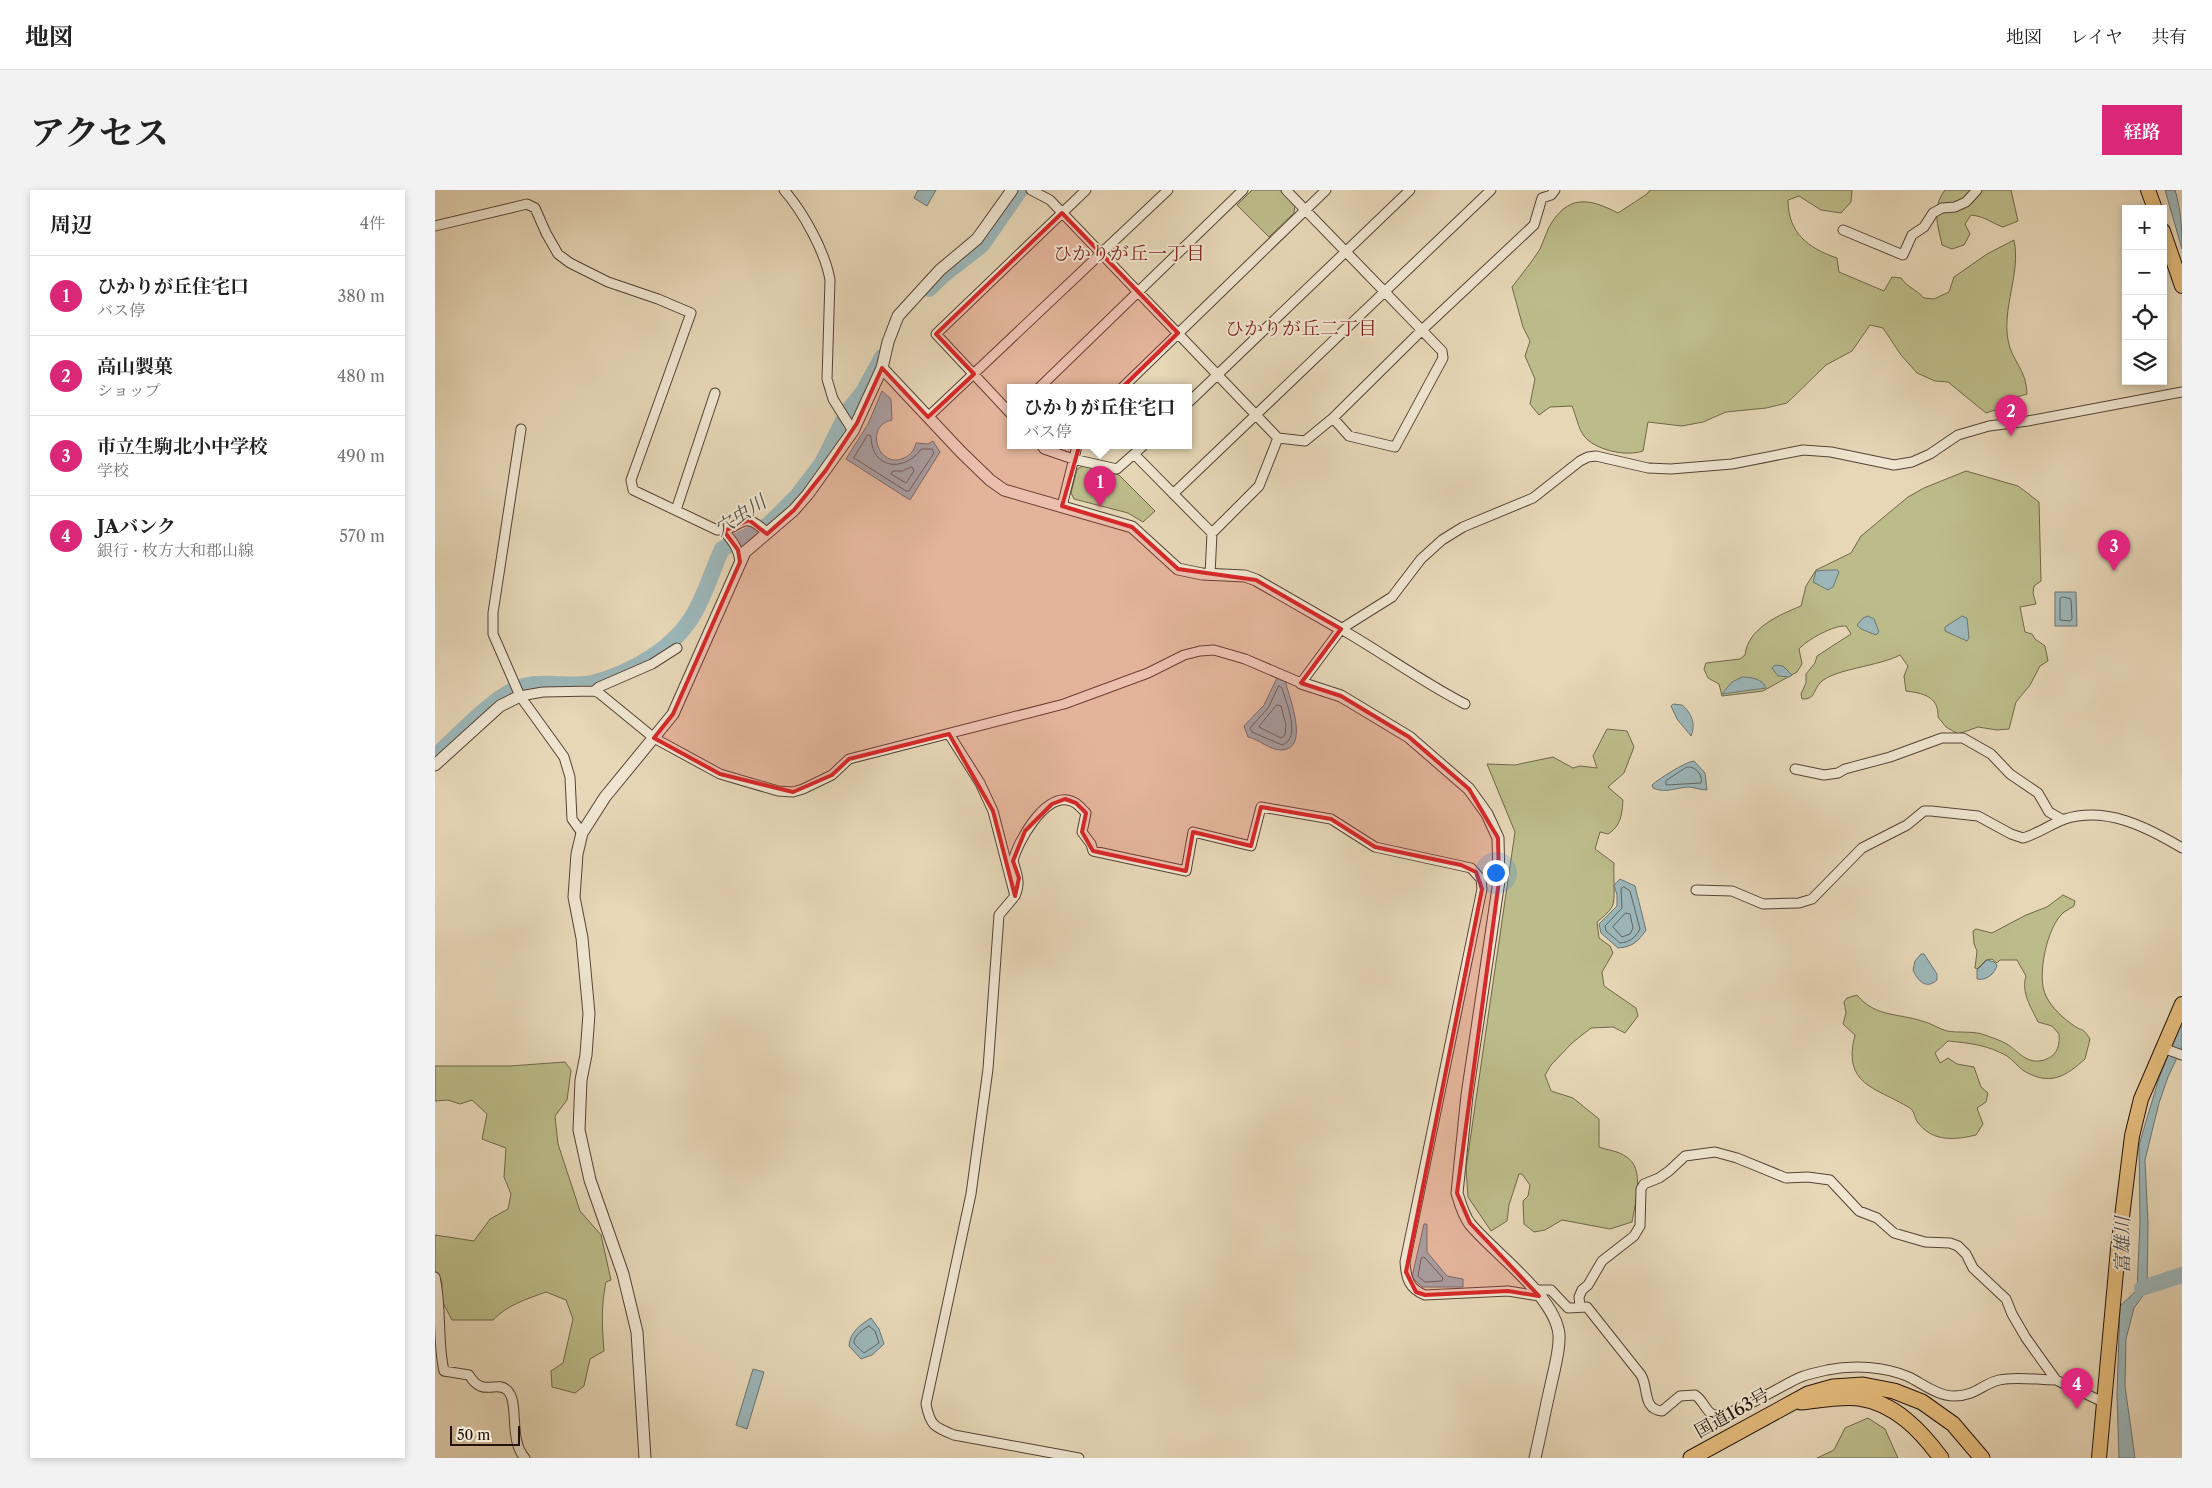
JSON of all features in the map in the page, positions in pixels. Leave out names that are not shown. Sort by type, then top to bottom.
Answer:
[{"type":"highway","name":"国道163号","points":[[1691,1458],[1792,1402],[1821,1389],[1847,1385],[1863,1385],[1894,1391],[1922,1402],[1953,1424],[1982,1458]]},
{"type":"highway","name":"国道163号","points":[[1792,1402],[1858,1398],[1878,1404],[1920,1431],[1941,1458]]},
{"type":"main road","points":[[2148,190],[2154,205]]},
{"type":"main road","points":[[2167,243],[2182,286]]},
{"type":"main road","points":[[2100,1458],[2103,1402],[2127,1163],[2141,1099],[2182,1004]]},
{"type":"street","points":[[784,190],[819,246],[829,269],[827,379],[833,399],[853,431]]},
{"type":"street","points":[[645,1458],[637,1332],[623,1274],[589,1180],[579,1130],[581,1080],[586,1056],[589,1014],[581,938],[574,897],[577,854],[582,833],[605,797],[673,714],[740,562],[750,547],[794,510],[808,494],[853,431],[882,368],[888,342],[898,316],[910,300],[940,270],[977,239],[1012,190]]},
{"type":"street","points":[[1031,190],[1049,200],[1062,213],[1278,438],[1305,441],[1333,418],[1422,330],[1534,225],[1542,198],[1555,190]]},
{"type":"street","points":[[1007,410],[936,334],[1086,190]]},
{"type":"street","points":[[928,418],[1167,190]]},
{"type":"street","points":[[1043,384],[1243,190]]},
{"type":"street","points":[[1286,190],[1442,351],[1443,358],[1395,447],[1349,436],[1333,418]]},
{"type":"street","points":[[1126,384],[1326,190]]},
{"type":"street","points":[[1192,399],[1410,190]]},
{"type":"street","points":[[1173,494],[1491,190]]},
{"type":"street","points":[[1535,190],[1542,198]]},
{"type":"street","points":[[1843,230],[1903,255],[1912,235],[1924,227],[1933,213],[1942,208],[1955,207],[1965,202],[1977,190]]},
{"type":"street","points":[[435,226],[527,204],[535,208],[558,254],[569,263],[608,282],[658,299],[691,313],[631,480],[633,490],[717,530],[724,531],[733,539],[738,550],[740,562]]},
{"type":"street","points":[[882,368],[928,418],[990,480],[1004,490],[1131,527],[1178,569],[1188,572],[1245,576],[1256,580],[1375,648],[1465,704]]},
{"type":"street","points":[[1301,683],[1341,630],[1392,597],[1421,558],[1442,540],[1463,527],[1533,498],[1580,461],[1588,457],[1596,456],[1648,468],[1671,469],[1732,464],[1803,450],[1831,452],[1894,465],[1913,462],[1930,454],[1958,435],[1989,426],[2028,421],[2182,392]]},
{"type":"street","points":[[676,510],[715,393]]},
{"type":"street","points":[[521,429],[493,613],[493,634],[520,696],[564,757],[570,776],[572,819],[582,833]]},
{"type":"street","points":[[1210,574],[1212,533],[1259,486],[1278,438]]},
{"type":"street","points":[[1044,449],[1073,459],[1117,470],[1140,449]]},
{"type":"street","points":[[1062,506],[1076,449]]},
{"type":"street","points":[[1134,454],[1212,533]]},
{"type":"street","points":[[724,531],[741,521],[749,520],[758,524],[767,533]]},
{"type":"street","points":[[594,691],[599,687],[652,664],[677,648]]},
{"type":"street","points":[[435,765],[500,706],[520,696],[543,692],[594,691],[599,693],[654,738],[720,774],[778,791],[793,792],[833,775],[849,759],[1064,704],[1149,673],[1184,655],[1214,650],[1245,659],[1301,683],[1341,696],[1409,737],[1469,789],[1487,814],[1498,838],[1499,881],[1467,1095],[1457,1192],[1461,1206],[1470,1223],[1551,1310],[1559,1335],[1535,1458]]},
{"type":"street","points":[[949,734],[980,784],[993,811],[1015,896]]},
{"type":"street","points":[[1795,769],[1823,775],[1838,773],[1845,769],[1889,757],[1942,738],[1963,738],[1983,747],[2010,774],[2039,793],[2049,812],[2063,820]]},
{"type":"street","points":[[1079,1458],[954,1434],[936,1428],[929,1416],[926,1404],[971,1194],[988,1069],[999,915],[1015,896],[1019,885],[1019,878],[1013,861],[1025,831],[1052,804],[1065,799],[1077,803],[1086,813],[1082,832],[1091,844],[1093,851],[1186,871],[1193,832],[1251,846],[1261,807],[1331,819],[1375,847],[1471,868],[1481,879],[1482,889],[1405,1262],[1409,1283],[1416,1292],[1425,1295],[1508,1291],[1536,1293],[1551,1290],[1568,1308],[1587,1307],[1641,1375],[1650,1407],[1662,1411],[1680,1396],[1695,1395],[1704,1403],[1707,1410],[1713,1414],[1721,1415],[1748,1404],[1801,1377],[1844,1367],[1875,1368],[1891,1372],[1907,1377],[1942,1395],[1953,1396],[1969,1395],[1997,1380],[2056,1380],[2103,1402]]},
{"type":"street","points":[[1696,890],[1732,891],[1749,900],[1763,904],[1799,904],[1812,900],[1862,848],[1907,825],[1924,811],[1979,816],[2011,834],[2023,838],[2063,820],[2089,814],[2102,814],[2156,834],[2182,848]]},
{"type":"street","points":[[2163,1048],[2182,1055]]},
{"type":"street","points":[[1579,1306],[1582,1290],[1588,1285],[1602,1261],[1634,1236],[1640,1226],[1641,1189],[1644,1184],[1659,1178],[1685,1156],[1715,1152],[1737,1158],[1786,1178],[1808,1176],[1830,1180],[1836,1184],[1854,1207],[1877,1218],[1894,1233],[1925,1242],[1950,1243],[1958,1246],[1966,1254],[1973,1268],[2006,1299],[2012,1314],[2026,1338],[2056,1380]]},
{"type":"street","points":[[435,1277],[444,1371],[469,1375],[475,1384],[482,1388],[502,1388],[508,1391],[512,1401],[516,1442],[519,1452],[525,1458]]},
{"type":"highlighted area","points":[[1062,213],[1178,333],[1086,423],[1062,506],[1132,527],[1178,569],[1256,580],[1341,629],[1301,683],[1341,696],[1409,737],[1469,789],[1498,838],[1499,881],[1457,1193],[1470,1223],[1539,1296],[1508,1291],[1425,1295],[1416,1292],[1406,1272],[1482,889],[1476,872],[1461,865],[1375,847],[1331,819],[1261,807],[1251,846],[1193,832],[1186,871],[1093,851],[1082,832],[1086,813],[1076,803],[1065,799],[1052,804],[1025,831],[1013,861],[1019,878],[1015,896],[993,811],[949,734],[849,759],[832,775],[793,792],[720,774],[654,738],[673,714],[740,562],[738,550],[724,531],[749,520],[767,534],[794,510],[826,470],[857,423],[882,368],[928,417],[974,374],[936,334]]},
{"type":"green space","points":[[1252,190],[1281,190],[1295,205],[1294,213],[1269,237],[1237,205]]},
{"type":"green space","points":[[1650,190],[1852,190],[1851,202],[1841,213],[1821,210],[1799,196],[1788,200],[1789,212],[1796,230],[1809,244],[1837,258],[1839,272],[1884,291],[1892,277],[1901,278],[1924,298],[1934,299],[1949,292],[1954,277],[1987,254],[2014,240],[2016,252],[2007,315],[2008,340],[2012,354],[2022,372],[2027,394],[2017,397],[2004,407],[1986,413],[1948,382],[1935,381],[1917,373],[1901,355],[1883,328],[1870,325],[1852,351],[1826,365],[1787,403],[1766,408],[1726,412],[1703,422],[1682,426],[1648,422],[1643,451],[1636,453],[1611,451],[1589,441],[1582,433],[1572,406],[1550,407],[1539,415],[1530,404],[1535,379],[1525,356],[1530,341],[1523,327],[1512,287],[1537,254],[1556,216],[1564,209],[1572,204],[1588,202],[1598,204],[1618,213]]},
{"type":"green space","points":[[1945,190],[2011,190],[2018,221],[2003,227],[1984,218],[1971,215],[1965,224],[1970,234],[1964,245],[1952,249],[1942,245],[1937,224],[1937,210],[1938,203]]},
{"type":"green space","points":[[1083,466],[1119,475],[1155,511],[1143,522],[1128,513],[1074,499],[1071,493],[1077,469]]},
{"type":"green space","points":[[1966,471],[2018,486],[2039,502],[2041,581],[2034,586],[2033,593],[2036,604],[2020,607],[2025,632],[2032,634],[2035,639],[2045,646],[2048,661],[2040,666],[2030,685],[2016,702],[2009,729],[1997,730],[1978,727],[1958,734],[1946,727],[1938,717],[1938,710],[1933,700],[1918,693],[1906,691],[1904,676],[1908,666],[1900,655],[1827,678],[1818,685],[1810,698],[1802,699],[1801,694],[1806,683],[1806,674],[1815,663],[1817,656],[1851,634],[1846,626],[1828,630],[1803,645],[1799,649],[1802,664],[1797,672],[1763,691],[1722,696],[1719,684],[1708,678],[1704,669],[1706,663],[1740,659],[1745,655],[1747,646],[1758,630],[1774,618],[1801,606],[1806,586],[1816,570],[1851,553],[1861,536],[1908,497],[1924,488]]},
{"type":"green space","points":[[1607,729],[1627,731],[1634,747],[1624,773],[1608,787],[1623,800],[1620,819],[1616,827],[1608,834],[1600,832],[1595,849],[1614,863],[1613,904],[1609,911],[1597,922],[1599,938],[1610,946],[1613,953],[1602,972],[1604,986],[1636,1008],[1638,1016],[1625,1033],[1613,1027],[1591,1028],[1572,1043],[1551,1065],[1545,1075],[1551,1091],[1573,1098],[1599,1119],[1599,1147],[1619,1153],[1631,1161],[1637,1177],[1637,1196],[1632,1222],[1610,1229],[1562,1220],[1545,1230],[1534,1232],[1524,1224],[1523,1201],[1528,1196],[1530,1185],[1522,1174],[1519,1174],[1509,1205],[1507,1221],[1491,1231],[1468,1197],[1466,1168],[1515,832],[1487,764],[1515,765],[1553,757],[1573,768],[1580,766],[1597,768],[1593,756]]},
{"type":"green space","points":[[2063,895],[2075,901],[2074,906],[2064,912],[2058,919],[2048,940],[2043,965],[2043,988],[2048,1000],[2061,1016],[2083,1031],[2090,1039],[2085,1059],[2064,1075],[2049,1079],[2033,1076],[2024,1071],[2007,1056],[1993,1049],[1948,1041],[1935,1053],[1940,1063],[1948,1058],[1957,1064],[1974,1067],[1981,1087],[1988,1093],[1986,1102],[1977,1108],[1983,1124],[1976,1135],[1960,1138],[1945,1138],[1931,1134],[1919,1124],[1910,1108],[1874,1089],[1857,1075],[1853,1065],[1852,1052],[1855,1035],[1843,1024],[1846,1013],[1844,1002],[1847,998],[1857,995],[1864,1002],[1879,1011],[1913,1018],[1947,1031],[1982,1034],[2007,1044],[2024,1057],[2033,1061],[2044,1060],[2052,1056],[2057,1050],[2059,1034],[2052,1026],[2038,1022],[2026,994],[2026,976],[2017,960],[2000,960],[1997,963],[1992,959],[1986,960],[1977,969],[1975,968],[1977,951],[1974,944],[1973,931],[1976,929],[1992,933],[2026,915],[2047,907]]},
{"type":"green space","points":[[565,1062],[571,1070],[567,1100],[555,1116],[558,1144],[580,1211],[601,1235],[611,1280],[606,1282],[603,1299],[604,1351],[590,1359],[584,1386],[575,1393],[552,1387],[551,1371],[563,1363],[573,1319],[566,1300],[546,1292],[511,1306],[493,1320],[452,1320],[441,1299],[442,1282],[435,1272],[435,1235],[474,1241],[490,1219],[508,1209],[511,1194],[504,1177],[506,1148],[482,1139],[487,1114],[472,1100],[460,1104],[448,1100],[435,1101],[435,1066],[510,1066]]},
{"type":"green space","points":[[1868,1418],[1885,1429],[1898,1458],[1817,1458],[1834,1450],[1845,1428]]},
{"type":"water","points":[[918,190],[936,190],[927,206],[914,198]]},
{"type":"water","points":[[2165,190],[2175,190],[2181,219],[2182,249]]},
{"type":"water","points":[[882,391],[891,399],[892,420],[883,424],[878,430],[876,438],[882,453],[887,458],[895,460],[904,458],[913,450],[916,443],[928,444],[933,441],[940,452],[910,500],[846,459],[868,424]]},
{"type":"water","points":[[1837,570],[1839,572],[1833,587],[1828,590],[1813,582],[1816,571]]},
{"type":"water","points":[[2055,592],[2076,592],[2077,626],[2055,626]]},
{"type":"water","points":[[1868,616],[1874,619],[1879,632],[1876,635],[1861,629],[1857,625],[1863,618]]},
{"type":"water","points":[[1962,616],[1967,618],[1969,638],[1967,641],[1945,631],[1945,627]]},
{"type":"water","points":[[1775,665],[1783,666],[1792,675],[1789,677],[1778,676],[1772,668]]},
{"type":"water","points":[[1281,676],[1286,678],[1294,711],[1296,733],[1295,742],[1290,748],[1277,750],[1248,737],[1244,726],[1264,705],[1277,678]]},
{"type":"water","points":[[1742,677],[1753,678],[1762,682],[1766,688],[1722,694],[1732,682]]},
{"type":"water","points":[[1673,704],[1682,705],[1691,715],[1693,728],[1691,736],[1677,719],[1671,706]]},
{"type":"water","points":[[1694,761],[1705,773],[1707,790],[1690,787],[1667,790],[1653,788],[1652,785],[1666,775]]},
{"type":"water","points":[[1620,879],[1635,886],[1646,930],[1634,943],[1618,948],[1601,933],[1599,924],[1617,906],[1617,895],[1614,885]]},
{"type":"water","points":[[1921,954],[1924,954],[1937,974],[1937,980],[1933,983],[1923,983],[1917,978],[1913,970],[1915,961]]},
{"type":"water","points":[[1987,960],[1994,962],[1997,965],[1996,968],[1987,978],[1977,979],[1977,970]]},
{"type":"water","points":[[2182,1020],[2182,1047],[2168,1077],[2159,1103],[2145,1160],[2148,1223],[2147,1290],[2134,1308],[2126,1339],[2125,1386],[2135,1458],[2119,1458],[2117,1394],[2120,1306],[2137,1290],[2140,1222],[2139,1145],[2159,1078]]},
{"type":"water","points":[[1424,1224],[1427,1224],[1427,1252],[1447,1276],[1463,1279],[1463,1287],[1422,1287],[1412,1277]]},
{"type":"water","points":[[871,1318],[879,1329],[884,1344],[872,1355],[861,1359],[849,1346],[850,1341],[856,1329]]},
{"type":"water","points":[[753,1369],[764,1372],[747,1429],[736,1425]]},
{"type":"waterway","name":"穴虫川","points":[[929,289],[941,277],[982,245],[1020,190]]},
{"type":"waterway","name":"穴虫川","points":[[435,756],[478,716],[513,690],[532,684],[575,685],[607,679],[637,666],[664,648],[676,637],[695,612],[722,549],[768,525],[797,496],[822,463],[848,411],[863,392],[882,357]]},
{"type":"waterway","points":[[2142,1288],[2182,1275]]},
{"type":"place","name":"高山製菓","points":[[2011,436]]},
{"type":"place","name":"ひかりが丘住宅口","points":[[1100,507]]},
{"type":"place","name":"市立生駒北小中学校","points":[[2114,571]]},
{"type":"place","name":"JAバンク","points":[[2077,1409]]},
{"type":"district","name":"ひかりが丘一丁目","points":[[1129,253]]},
{"type":"district","name":"ひかりが丘二丁目","points":[[1301,328]]},
{"type":"water label","name":"富雄川","points":[[2122,1245]]}]
